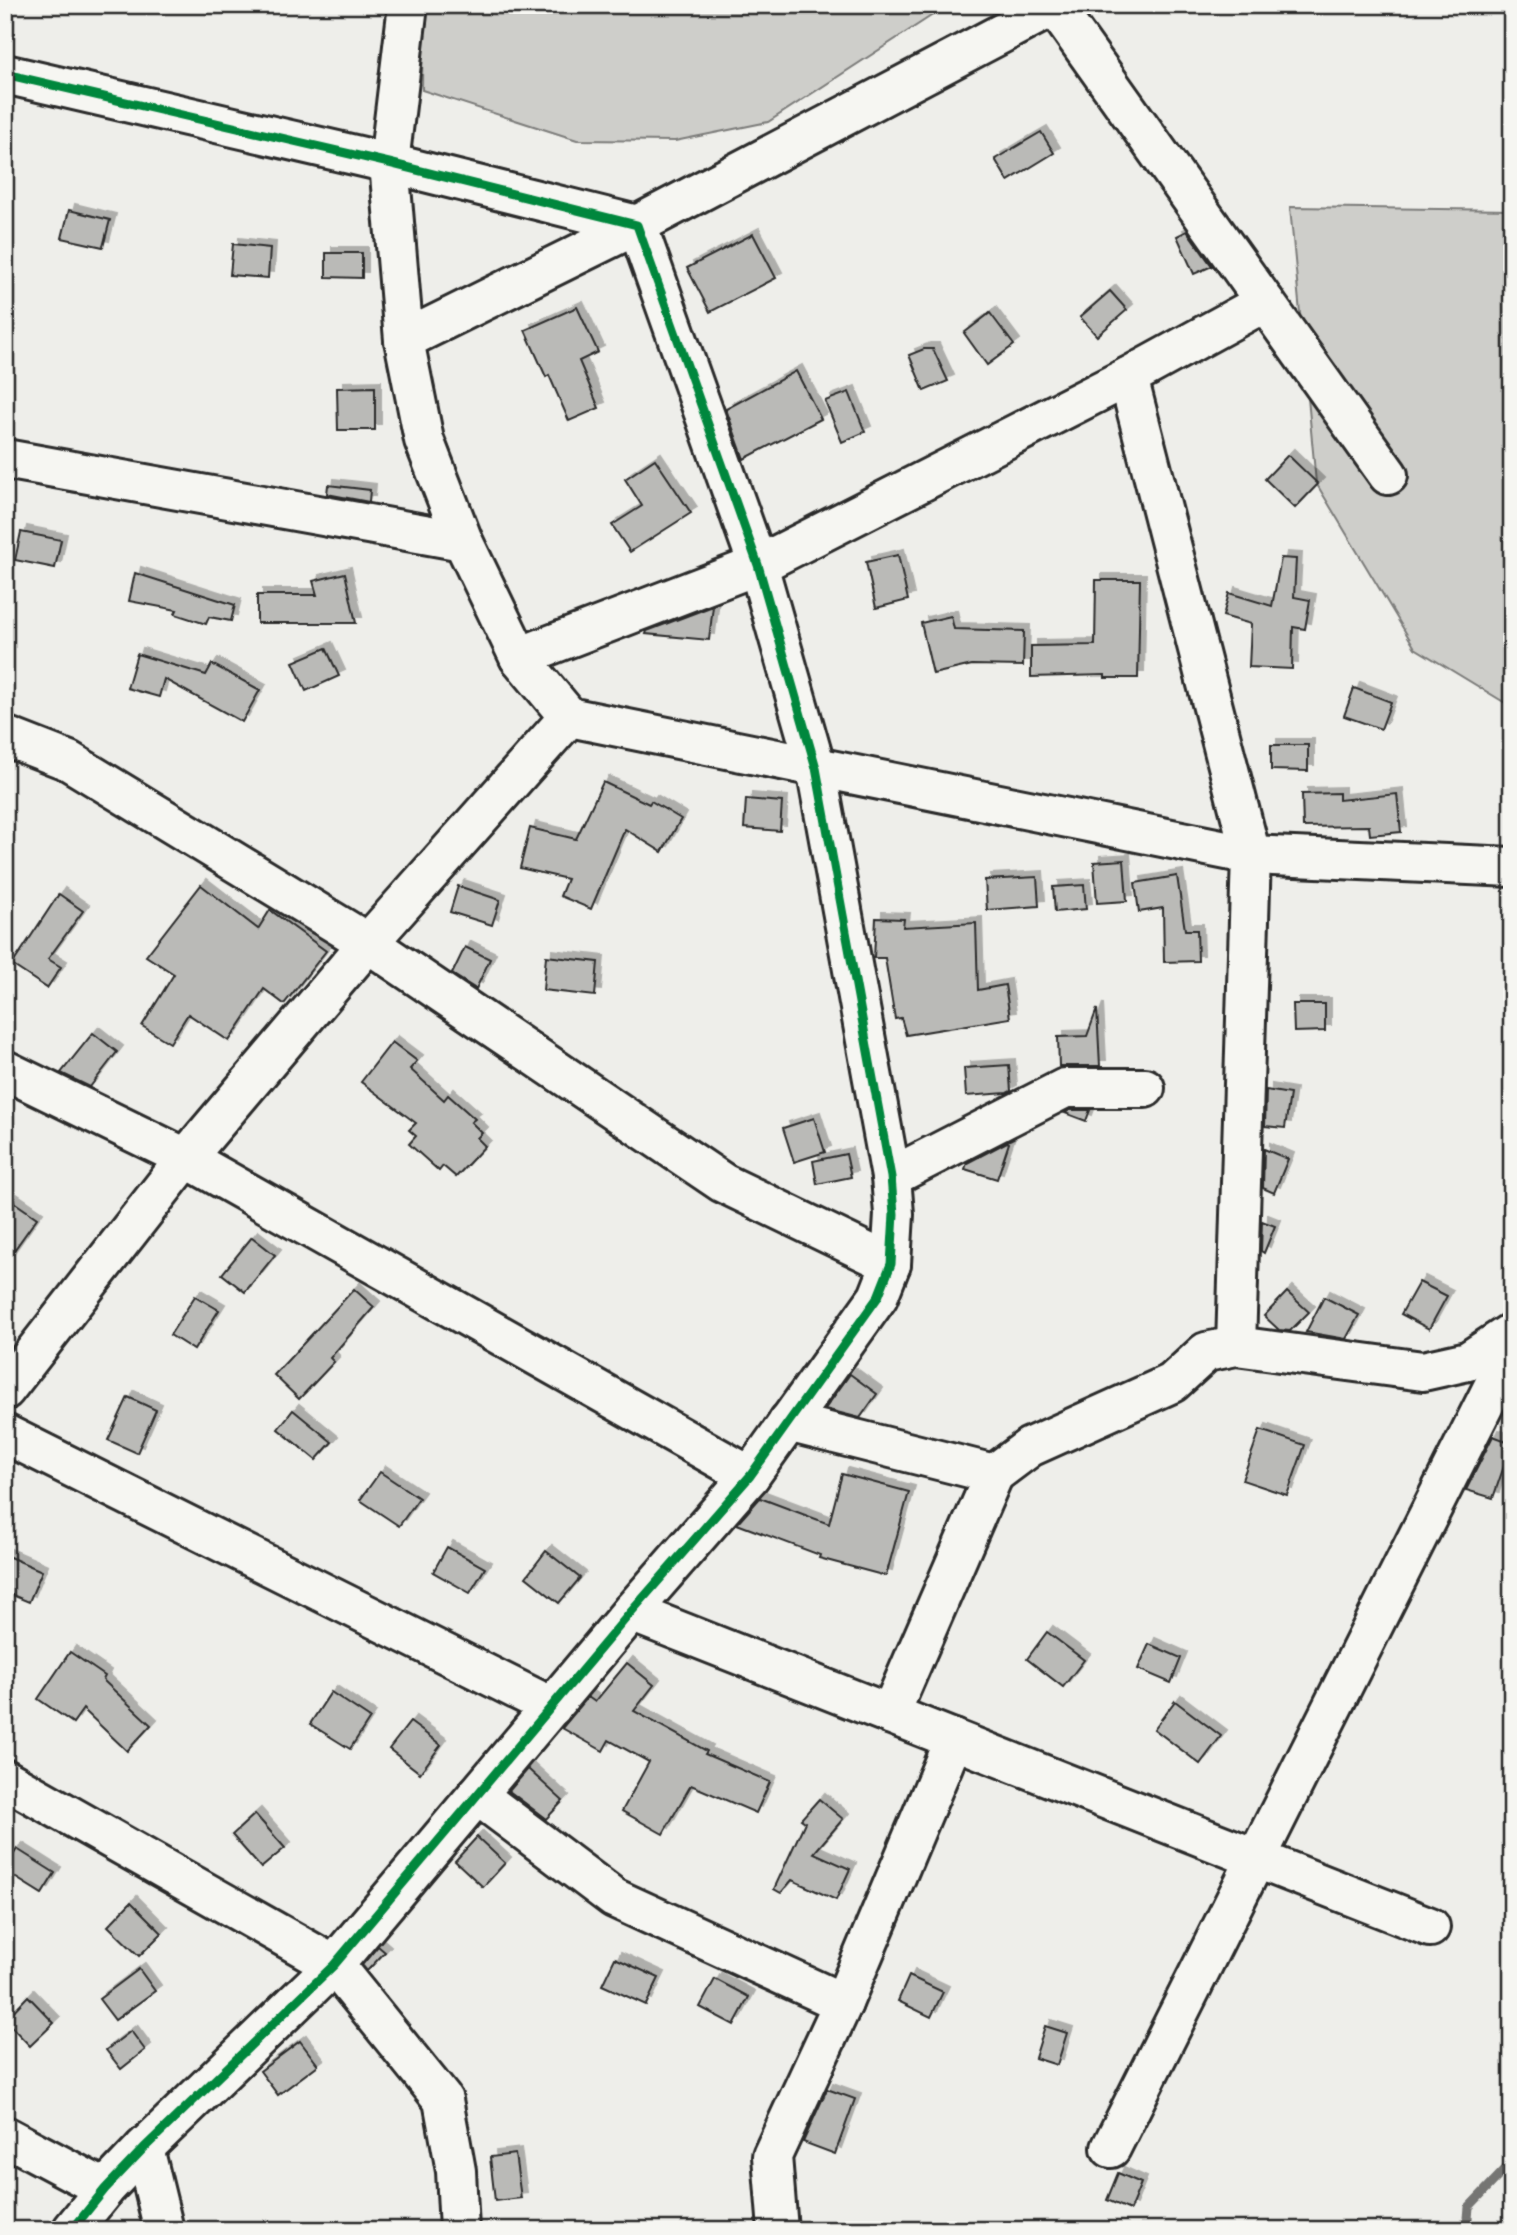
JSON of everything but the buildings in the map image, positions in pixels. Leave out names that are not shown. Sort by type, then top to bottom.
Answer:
[{"type":"street","points":[[408,5],[389,163],[404,340],[424,440],[463,541],[519,657],[569,717],[1251,855],[1512,867]]},
{"type":"street","points":[[404,340],[637,225],[1054,6],[1388,475]]},
{"type":"street","points":[[5,74],[389,163],[637,225]]},
{"type":"street","points":[[72,2230],[105,2189],[144,2148],[334,1965],[631,1612],[750,1476],[878,1297],[891,1264],[894,1214],[891,1177],[816,768],[758,565],[637,225]]},
{"type":"street","points":[[519,657],[758,565],[1128,377],[1265,302]]},
{"type":"street","points":[[1128,377],[1251,855],[1236,1346]]},
{"type":"street","points":[[5,459],[463,541]]},
{"type":"street","points":[[5,1390],[186,1158],[368,943],[569,717]]},
{"type":"street","points":[[5,736],[69,761],[368,943],[723,1182],[891,1264]]},
{"type":"street","points":[[5,1070],[186,1158],[750,1476]]},
{"type":"street","points":[[891,1177],[1065,1088],[1145,1088]]},
{"type":"street","points":[[890,1714],[994,1474],[1030,1447],[1172,1382],[1206,1352],[1236,1346],[1423,1371],[1468,1361],[1512,1332]]},
{"type":"street","points":[[1111,2148],[1512,1349]]},
{"type":"street","points":[[788,1422],[994,1474]]},
{"type":"street","points":[[5,1434],[552,1707]]},
{"type":"street","points":[[631,1612],[1430,1927]]},
{"type":"street","points":[[778,2230],[772,2156],[843,2003],[954,1740]]},
{"type":"street","points":[[5,1779],[334,1965],[443,2100],[457,2171],[459,2230]]},
{"type":"street","points":[[477,1795],[614,1898],[843,2003]]},
{"type":"street","points":[[5,2136],[105,2189]]},
{"type":"street","points":[[144,2148],[164,2230]]},
{"type":"shaded area","points":[[423,5],[948,5],[768,122],[675,141],[577,140],[422,90]]},
{"type":"shaded area","points":[[1290,207],[1512,210],[1512,707],[1415,648],[1316,483]]},
{"type":"waterway","points":[[1467,2230],[1469,2207],[1512,2162]]},
{"type":"cycle path","points":[[5,74],[389,163],[637,225],[758,565],[816,768],[891,1177],[894,1214],[891,1264],[878,1297],[750,1476],[631,1612],[334,1965],[144,2148],[105,2189],[72,2230]]}]
